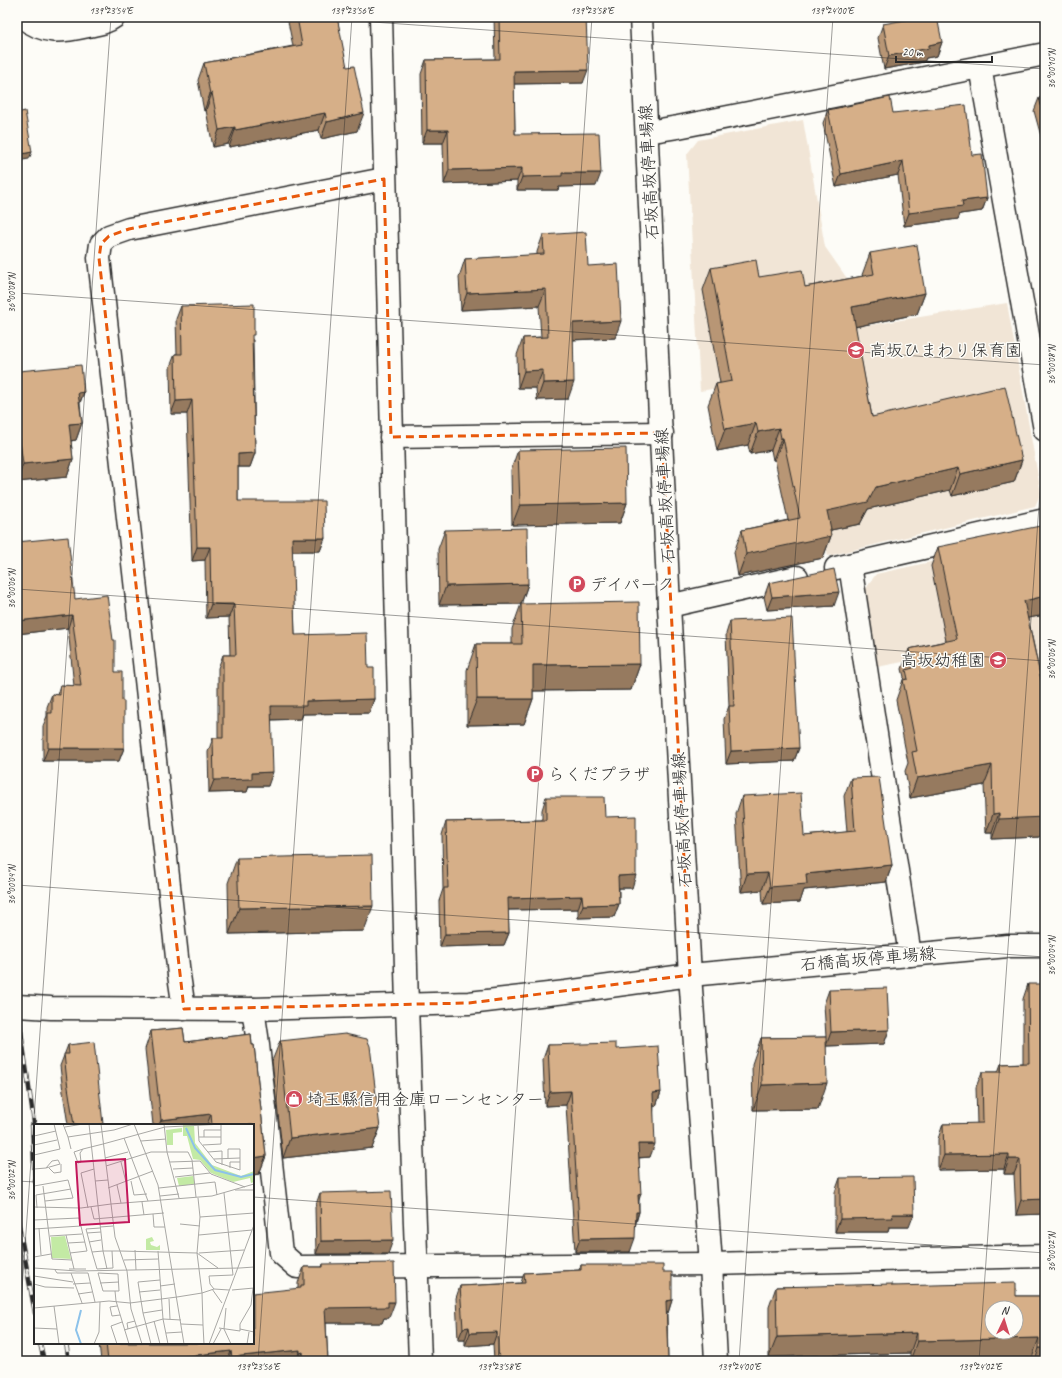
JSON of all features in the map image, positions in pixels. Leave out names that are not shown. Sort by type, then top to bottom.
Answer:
[{"type":"street","points":[[22,17],[40,28],[61,32],[108,22],[114,17]]},
{"type":"street","points":[[381,17],[384,179],[407,1006],[420,1361]]},
{"type":"street","name":"石坂高坂停車場線","points":[[641,17],[690,975],[711,1264],[716,1361]]},
{"type":"street","points":[[647,132],[1045,54]]},
{"type":"street","points":[[980,67],[1045,430]]},
{"type":"street","points":[[184,1009],[99,258],[101,244],[109,236],[129,228],[384,179]]},
{"type":"street","points":[[391,437],[662,433]]},
{"type":"street","points":[[670,606],[1045,520]]},
{"type":"street","points":[[850,565],[910,955]]},
{"type":"street","name":"石橋高坂停車場線","points":[[17,1006],[51,1008],[253,1009],[407,1006],[469,1003],[566,992],[690,975],[1008,946],[1045,946]]},
{"type":"street","points":[[253,1009],[282,1253],[297,1267],[711,1264],[1045,1256]]},
{"type":"highlighted area","points":[[384,179],[391,437],[662,433],[690,975],[469,1003],[184,1009],[99,258],[101,244],[109,236],[129,229]]},
{"type":"shaded area","name":"高坂ひまわり保育園","points":[[803,120],[825,247],[858,294],[864,326],[1007,303],[1041,493],[1035,506],[828,556],[795,375],[700,391],[687,154],[698,140]]},
{"type":"shaded area","name":"高坂幼稚園","points":[[1045,537],[1045,772],[949,653],[877,667],[863,593],[876,574]]},
{"type":"building","points":[[297,17],[337,17],[347,67],[354,66],[364,113],[327,122],[325,113],[235,130],[235,127],[219,130],[212,93],[210,94],[204,63],[302,45]]},
{"type":"building","points":[[499,17],[586,17],[588,70],[514,71],[515,134],[599,133],[601,173],[562,173],[562,176],[522,177],[522,168],[449,170],[448,130],[427,130],[426,60],[500,59]]},
{"type":"building","points":[[922,17],[937,17],[942,42],[929,45],[929,48],[889,56],[883,24]]},
{"type":"building","points":[[1045,96],[1045,120],[1039,98]]},
{"type":"building","points":[[890,97],[893,113],[966,105],[972,155],[982,154],[987,198],[962,201],[963,206],[909,213],[903,161],[841,174],[828,110]]},
{"type":"building","points":[[25,111],[32,152],[17,155],[17,113]]},
{"type":"building","points":[[586,232],[588,266],[618,264],[621,321],[573,323],[574,382],[543,383],[543,370],[524,371],[523,338],[548,337],[546,289],[467,293],[465,259],[544,254],[543,235]]},
{"type":"building","points":[[917,245],[925,293],[852,307],[872,417],[1005,386],[1022,460],[960,474],[958,468],[876,487],[868,502],[827,511],[831,536],[746,554],[742,530],[800,518],[783,438],[781,438],[779,428],[758,432],[756,423],[725,429],[716,384],[732,381],[711,268],[756,260],[759,277],[802,270],[805,287],[874,274],[870,253]]},
{"type":"building","points":[[254,304],[254,335],[252,335],[255,453],[238,454],[238,501],[324,501],[325,538],[292,538],[295,635],[367,633],[368,668],[374,668],[374,699],[306,701],[306,706],[271,706],[273,772],[252,773],[252,779],[214,780],[213,738],[223,738],[223,655],[236,655],[234,604],[211,604],[210,547],[197,547],[192,400],[176,401],[175,354],[182,354],[181,306]]},
{"type":"building","points":[[17,359],[19,371],[81,365],[84,392],[78,393],[82,423],[69,424],[73,459],[23,464],[17,425]]},
{"type":"building","points":[[626,448],[627,503],[520,505],[518,450]]},
{"type":"building","name":"高坂幼稚園","points":[[1045,525],[1045,596],[1024,601],[1045,698],[1045,817],[999,819],[999,813],[993,814],[992,765],[917,778],[912,752],[917,751],[903,680],[908,679],[906,670],[913,668],[909,649],[957,639],[938,547]]},
{"type":"building","points":[[527,528],[528,584],[446,586],[445,530]]},
{"type":"building","points":[[68,537],[75,599],[107,595],[113,640],[115,640],[115,672],[122,672],[122,701],[124,701],[124,748],[48,748],[48,713],[52,713],[52,694],[60,695],[60,685],[81,686],[72,615],[17,621],[17,542]]},
{"type":"building","points":[[834,569],[839,592],[772,597],[769,583]]},
{"type":"building","points":[[639,602],[640,664],[533,665],[533,699],[477,699],[476,644],[522,644],[521,604]]},
{"type":"building","points":[[792,618],[799,748],[731,751],[729,706],[734,706],[730,621]]},
{"type":"building","points":[[879,777],[892,865],[806,874],[807,884],[770,887],[768,873],[747,874],[742,796],[801,793],[804,836],[855,831],[851,778]]},
{"type":"building","points":[[546,797],[604,797],[605,817],[636,816],[636,875],[618,876],[619,904],[583,905],[582,896],[508,898],[509,933],[445,934],[444,888],[448,888],[446,822],[546,820]]},
{"type":"building","points":[[372,855],[373,906],[239,908],[237,858]]},
{"type":"building","points":[[1028,984],[1045,984],[1045,1199],[1021,1200],[1020,1159],[1009,1159],[1009,1154],[944,1155],[943,1124],[983,1123],[982,1072],[1001,1072],[1001,1064],[1029,1063]]},
{"type":"building","points":[[887,988],[889,1030],[831,1032],[829,990]]},
{"type":"building","points":[[183,1028],[185,1042],[251,1034],[252,1045],[254,1045],[266,1156],[254,1158],[254,1124],[212,1124],[211,1114],[161,1120],[151,1031]]},
{"type":"building","points":[[345,1034],[367,1039],[370,1046],[380,1128],[290,1138],[280,1041]]},
{"type":"building","points":[[826,1037],[827,1083],[762,1085],[761,1038]]},
{"type":"building","points":[[94,1042],[103,1124],[74,1124],[64,1054],[69,1054],[68,1045]]},
{"type":"building","points":[[616,1043],[616,1049],[658,1046],[661,1092],[653,1093],[655,1144],[638,1144],[641,1194],[638,1195],[639,1212],[636,1212],[635,1238],[580,1239],[571,1091],[550,1092],[548,1045]]},
{"type":"building","points":[[913,1177],[914,1214],[892,1214],[893,1218],[840,1219],[840,1178]]},
{"type":"building","points":[[391,1191],[393,1240],[321,1241],[320,1193]]},
{"type":"building","points":[[394,1263],[395,1302],[388,1302],[388,1307],[325,1308],[328,1361],[304,1361],[303,1352],[300,1353],[300,1350],[232,1357],[231,1351],[145,1361],[108,1361],[106,1344],[254,1344],[254,1293],[301,1288],[301,1285],[304,1285],[304,1267],[323,1267],[323,1264]]},
{"type":"building","points":[[581,1265],[663,1265],[663,1272],[672,1272],[672,1300],[666,1301],[668,1361],[499,1361],[497,1332],[470,1333],[469,1327],[463,1328],[460,1286],[525,1283],[524,1273],[581,1270]]},
{"type":"building","points":[[1016,1283],[1016,1296],[1045,1296],[1045,1348],[1039,1348],[1039,1338],[1024,1338],[1024,1300],[984,1300],[984,1339],[917,1341],[917,1333],[777,1337],[776,1287],[892,1284],[892,1286]]},
{"type":"railway","points":[[17,1003],[34,1124]]},
{"type":"railway","points":[[32,1125],[34,1163]]},
{"type":"railway","points":[[17,1215],[34,1308]]},
{"type":"railway","points":[[40,1344],[44,1361]]},
{"type":"railway","points":[[66,1344],[69,1361]]},
{"type":"place","name":"高坂ひまわり保育園","points":[[856,350]]},
{"type":"place","name":"デイパーク","points":[[577,584]]},
{"type":"place","name":"高坂幼稚園","points":[[998,660]]},
{"type":"place","name":"らくだプラザ","points":[[535,774]]},
{"type":"place","name":"埼玉縣信用金庫ローンセンター","points":[[294,1099]]}]
